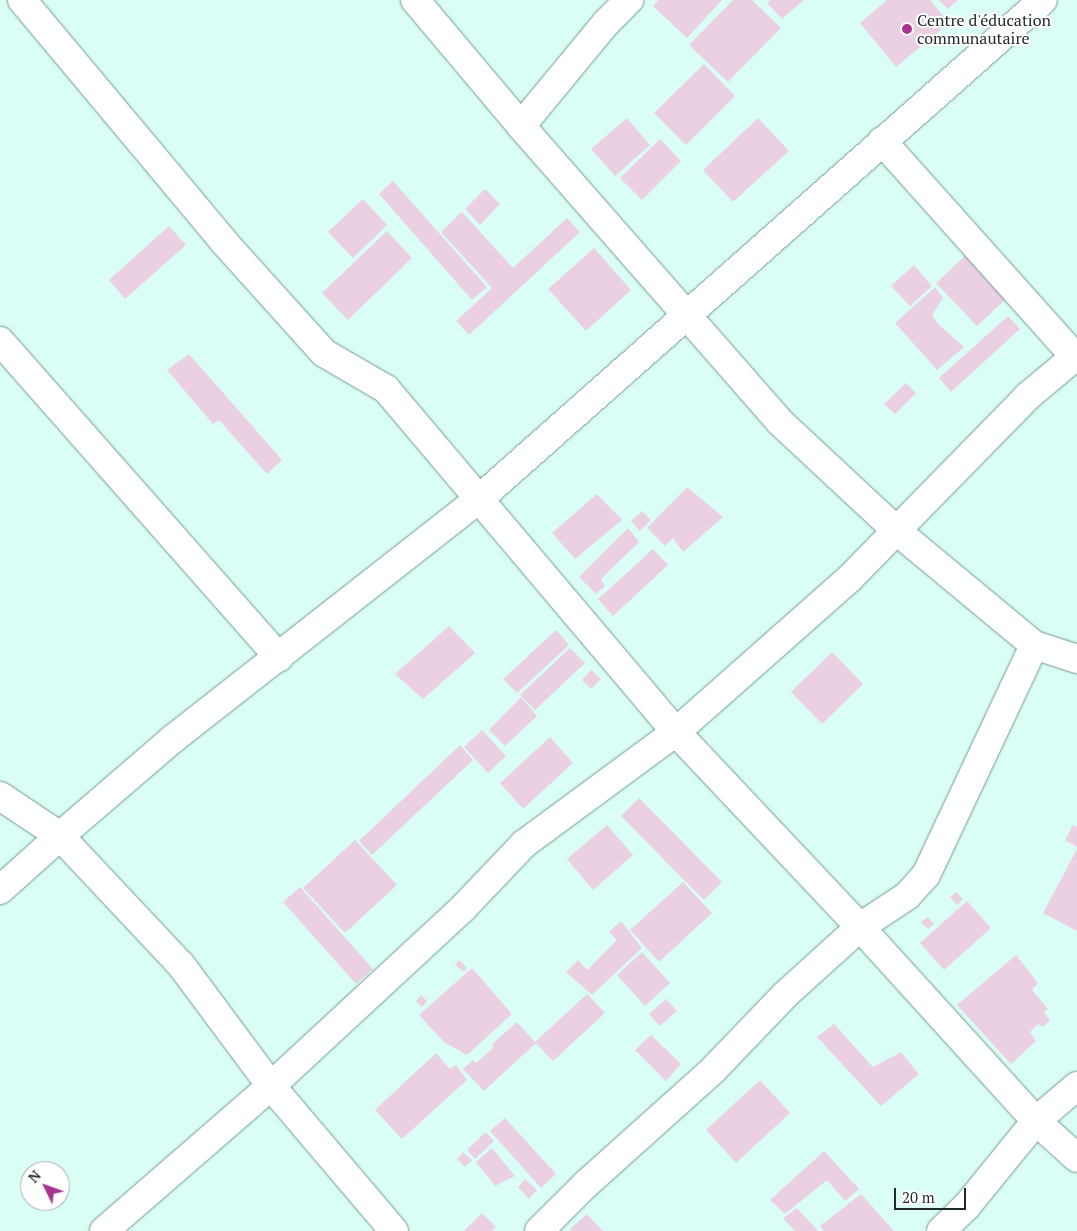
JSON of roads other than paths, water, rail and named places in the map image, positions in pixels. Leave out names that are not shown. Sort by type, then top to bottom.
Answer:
[{"type":"street","points":[[22,0],[224,242],[324,353],[386,389],[676,732],[860,927],[1036,1121],[1077,1158]]},
{"type":"street","points":[[415,0],[520,126],[780,422],[898,532],[1034,645],[1077,659]]},
{"type":"street","points":[[520,126],[606,23],[629,0]]},
{"type":"street","points":[[0,890],[174,738],[478,500],[1043,0]]},
{"type":"street","points":[[104,1231],[271,1086],[464,907],[524,844],[676,732],[898,532],[1028,396],[1076,357],[882,141]]},
{"type":"street","points":[[0,341],[279,656]]},
{"type":"street","points":[[539,1231],[592,1179],[713,1070],[786,994],[860,927],[907,896],[926,875],[1034,645]]},
{"type":"street","points":[[0,796],[60,836],[181,965],[271,1086],[394,1231]]},
{"type":"street","points":[[941,1231],[966,1207],[1036,1121],[1077,1086]]},
{"type":"place","name":"Centre d'éducation communautaire","points":[[907,29]]}]
